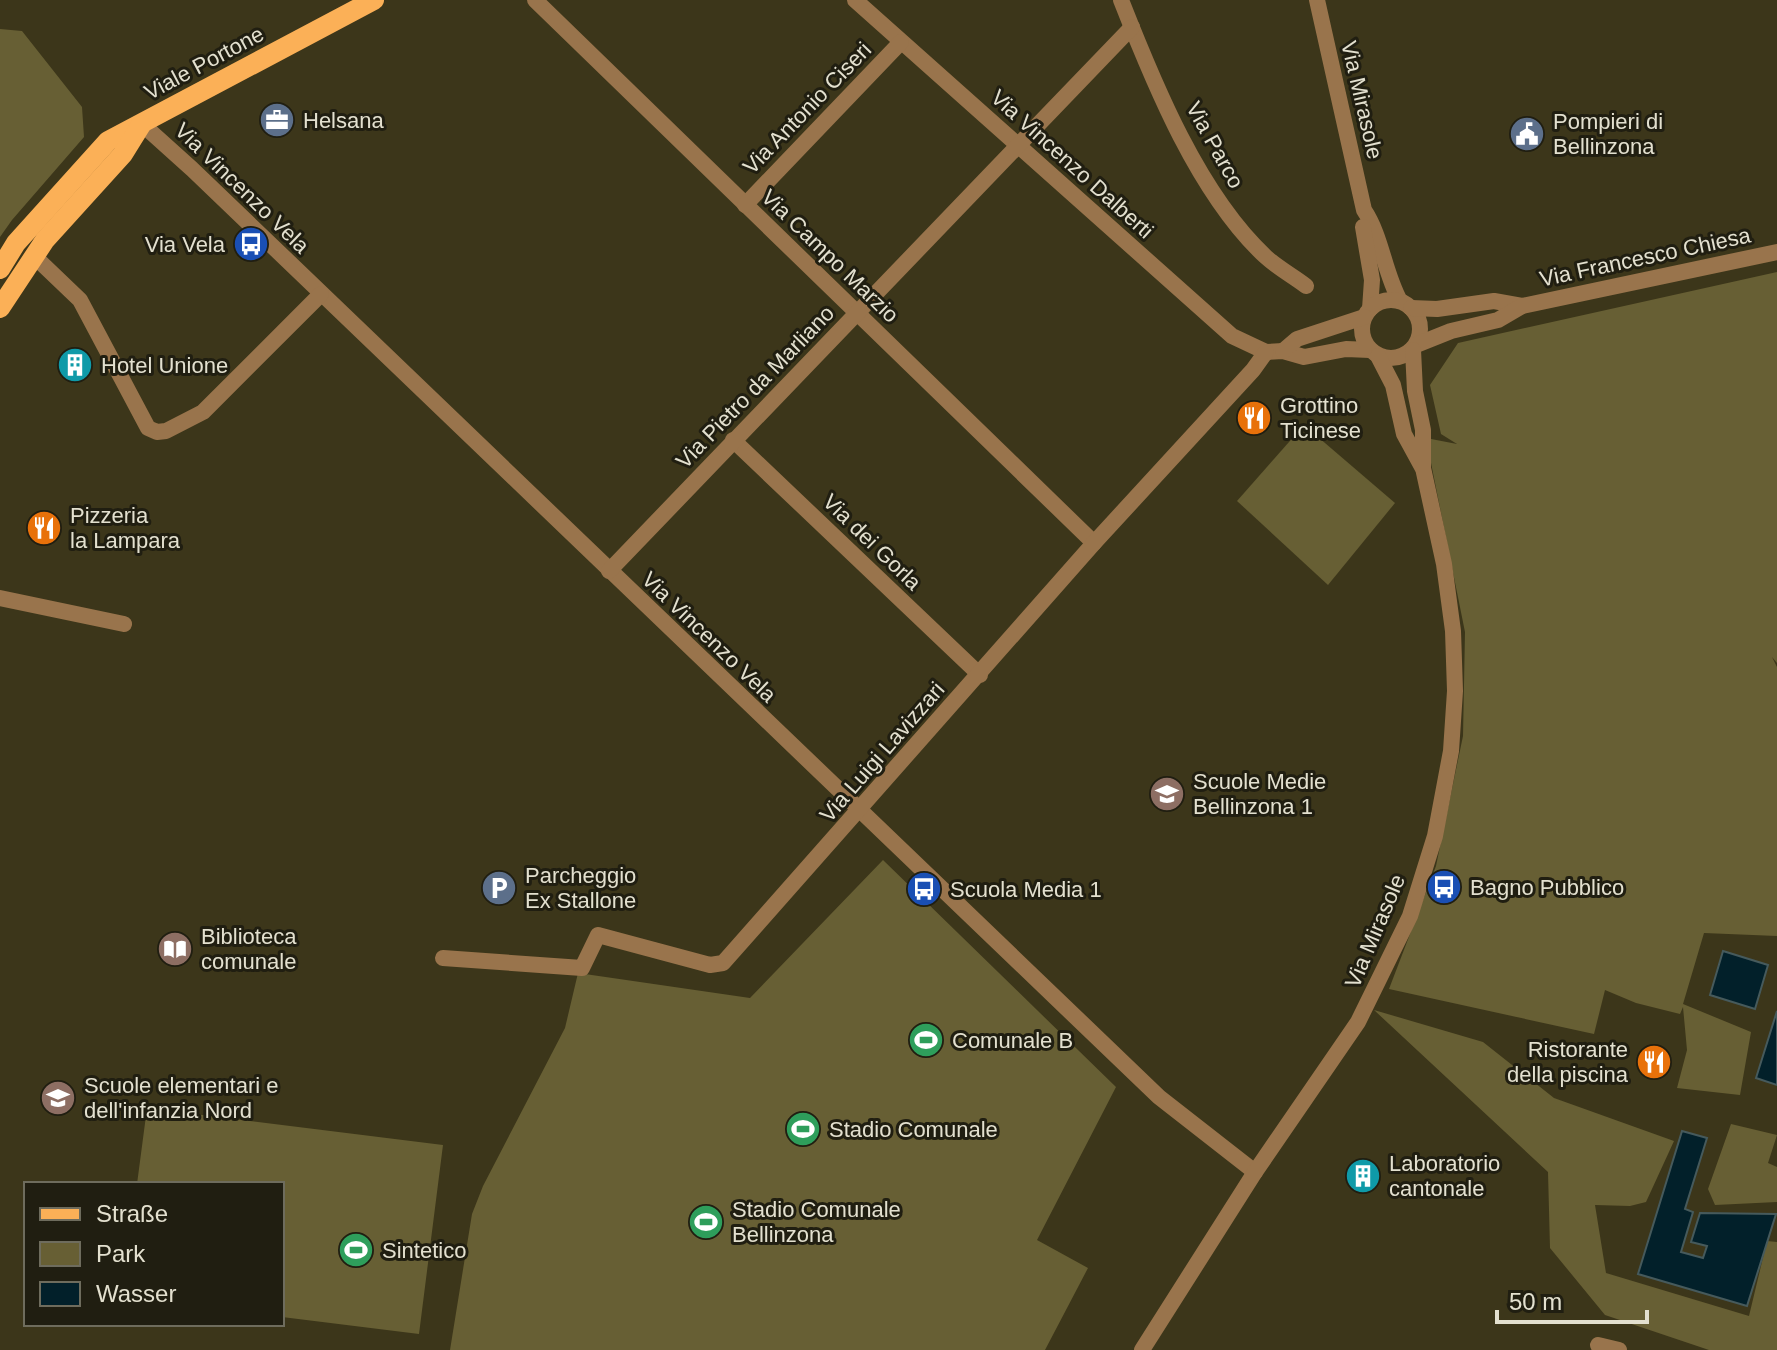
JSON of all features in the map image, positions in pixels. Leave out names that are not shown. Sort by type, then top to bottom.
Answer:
[{"type":"main road","name":"Viale Portone","points":[[0,269],[16,243],[108,141],[182,99],[374,0]]},
{"type":"main road","name":"Viale Portone","points":[[0,308],[34,256],[123,154],[142,124]]},
{"type":"street","name":"Via Campo Marzio","points":[[535,0],[1094,543]]},
{"type":"street","name":"Via Vincenzo Dalberti","points":[[855,0],[1232,336],[1274,352]]},
{"type":"street","name":"Via Parco","points":[[1121,0],[1191,155],[1211,187],[1259,249],[1306,286]]},
{"type":"street","name":"Via Mirasole","points":[[1317,0],[1364,210],[1371,221],[1386,271],[1406,304]]},
{"type":"street","name":"Via Pietro da Marliano","points":[[609,571],[1132,27]]},
{"type":"street","name":"Via Antonio Ciseri","points":[[745,205],[901,42]]},
{"type":"street","name":"Via Vincenzo Vela","points":[[142,124],[1159,1097],[1255,1172]]},
{"type":"street","name":"Via Mirasole","points":[[1364,210],[1362,222],[1372,280],[1367,313]]},
{"type":"street","name":"Via Francesco Chiesa","points":[[1414,347],[1451,331],[1498,320],[1522,306],[1777,252]]},
{"type":"street","points":[[34,256],[80,300],[93,319],[148,428],[157,432],[166,431],[203,412],[321,294]]},
{"type":"street","points":[[1274,352],[1304,357],[1346,349],[1397,358],[1414,347],[1421,330],[1420,322],[1406,304],[1384,301],[1367,313],[1362,335],[1374,353]]},
{"type":"street","name":"Via Francesco Chiesa","points":[[1406,304],[1437,309],[1494,301],[1522,306]]},
{"type":"street","name":"Via Luigi Lavizzari","points":[[443,958],[582,968],[598,935],[720,965],[1094,543],[1253,370],[1274,352],[1297,339],[1367,313]]},
{"type":"street","name":"Via Mirasole","points":[[1142,1350],[1255,1172],[1358,1022],[1410,916],[1435,836],[1451,751],[1453,631],[1444,564],[1423,468],[1423,430],[1415,391],[1414,347]]},
{"type":"street","name":"Via Mirasole","points":[[1374,353],[1393,385],[1404,434],[1423,468]]},
{"type":"street","name":"Via dei Gorla","points":[[733,440],[980,675]]},
{"type":"street","points":[[0,598],[124,624]]},
{"type":"street","points":[[1598,1345],[1619,1350]]},
{"type":"green space","points":[[0,29],[22,31],[82,107],[84,137],[0,237]]},
{"type":"green space","points":[[1777,272],[1777,663],[1772,657],[1777,667],[1777,936],[1704,933],[1683,1004],[1751,1032],[1740,1095],[1677,1088],[1687,1050],[1683,1007],[1680,1014],[1636,1003],[1605,990],[1594,1034],[1389,989],[1436,866],[1463,736],[1465,632],[1426,438],[1457,444],[1441,434],[1430,385],[1458,343]]},
{"type":"green space","points":[[1304,425],[1395,503],[1328,585],[1237,501]]},
{"type":"green space","name":"Stadio Comunale","points":[[883,860],[1116,1087],[1037,1240],[1088,1268],[1045,1350],[450,1350],[472,1214],[483,1186],[565,1028],[578,973],[750,998]]},
{"type":"green space","points":[[1374,1010],[1483,1042],[1554,1098],[1674,1141],[1646,1202],[1630,1206],[1595,1205],[1606,1273],[1749,1316],[1767,1241],[1777,1242],[1777,1350],[1709,1350],[1605,1315],[1550,1248],[1548,1172]]},
{"type":"green space","name":"Sintetico","points":[[147,1108],[443,1145],[419,1334],[284,1317],[284,1182],[137,1182]]},
{"type":"green space","points":[[1731,1124],[1777,1135],[1768,1163],[1777,1167],[1777,1202],[1715,1205],[1708,1189]]},
{"type":"water","points":[[1723,951],[1768,965],[1755,1009],[1710,995]]},
{"type":"water","points":[[1777,1011],[1777,1085],[1756,1078]]},
{"type":"water","points":[[1682,1131],[1707,1138],[1685,1209],[1693,1212],[1681,1252],[1703,1258],[1707,1246],[1691,1242],[1700,1213],[1776,1214],[1747,1306],[1638,1274]]},
{"type":"place","name":"Helsana","points":[[277,120]]},
{"type":"place","name":"Pompieri di Bellinzona","points":[[1527,134]]},
{"type":"place","name":"Via Vela","points":[[251,244]]},
{"type":"place","name":"Hotel Unione","points":[[75,365]]},
{"type":"place","name":"Grottino Ticinese","points":[[1254,418]]},
{"type":"place","name":"Pizzeria la Lampara","points":[[44,528]]},
{"type":"place","name":"Scuole Medie Bellinzona 1","points":[[1167,794]]},
{"type":"place","name":"Bagno Pubblico","points":[[1444,887]]},
{"type":"place","name":"Parcheggio Ex Stallone","points":[[499,888]]},
{"type":"place","name":"Scuola Media 1","points":[[924,889]]},
{"type":"place","name":"Biblioteca comunale","points":[[175,949]]},
{"type":"place","name":"Comunale B","points":[[926,1040]]},
{"type":"place","name":"Ristorante della piscina","points":[[1654,1062]]},
{"type":"place","name":"Scuole elementari e dell'infanzia Nord","points":[[58,1098]]},
{"type":"place","name":"Stadio Comunale","points":[[803,1129]]},
{"type":"place","name":"Laboratorio cantonale","points":[[1363,1176]]},
{"type":"place","name":"Stadio Comunale Bellinzona","points":[[706,1222]]},
{"type":"place","name":"Sintetico","points":[[356,1250]]}]
